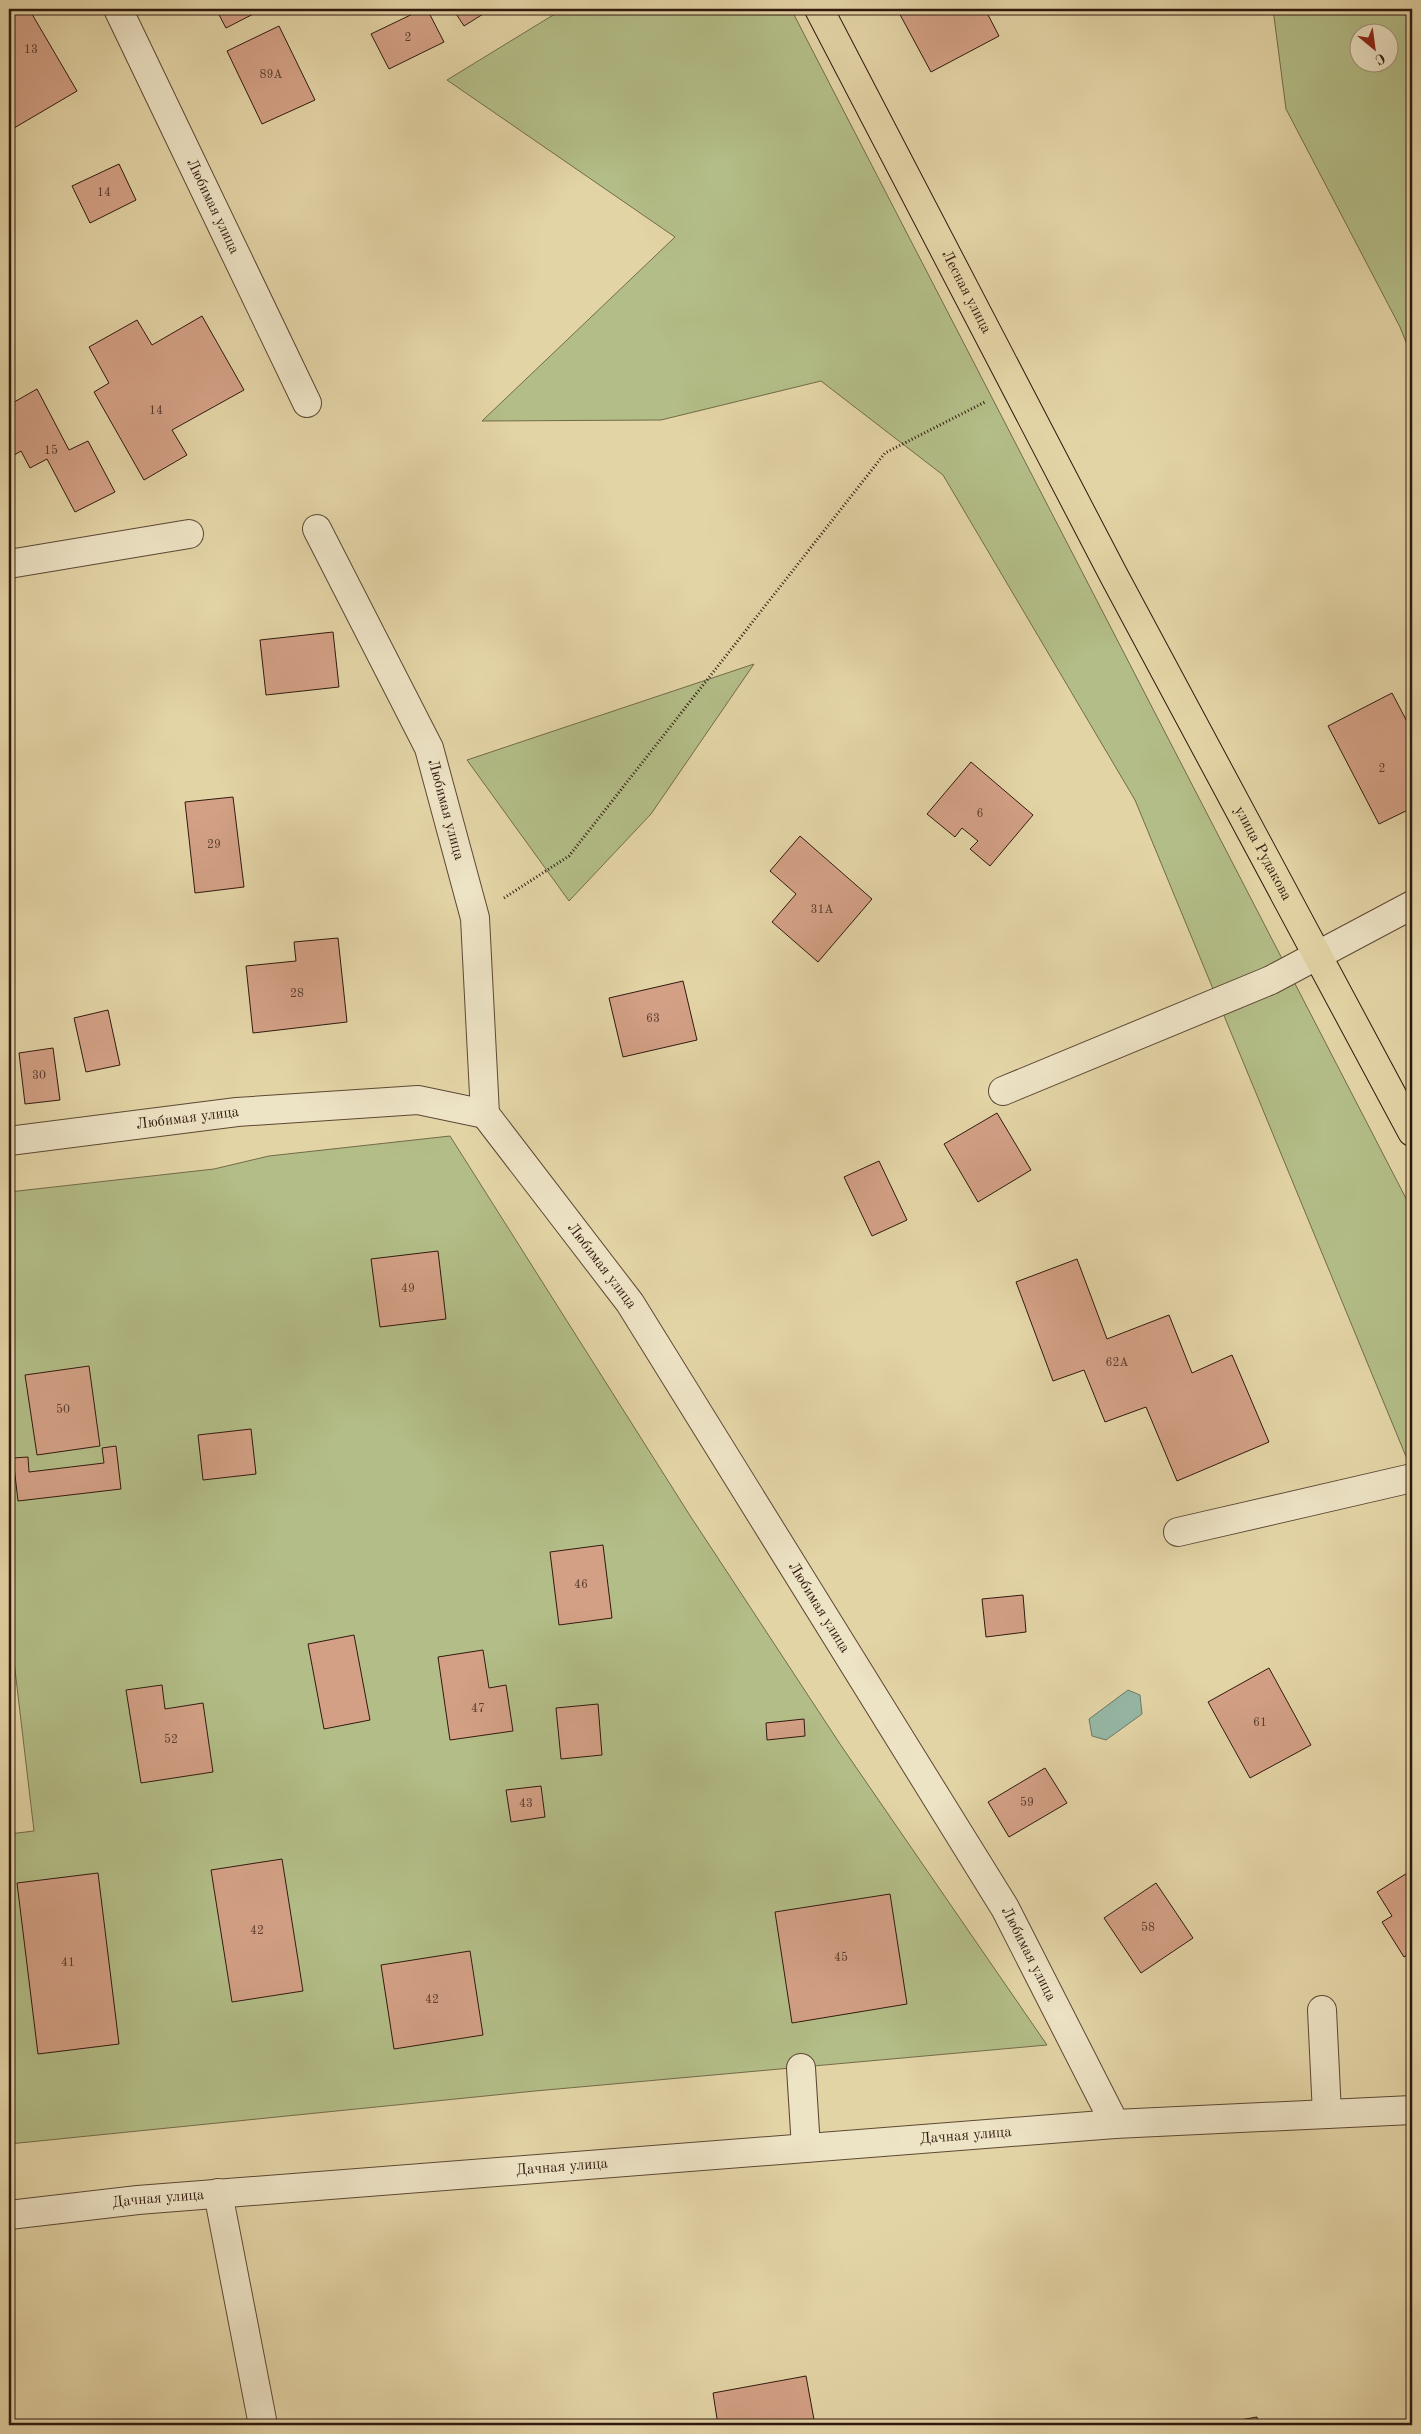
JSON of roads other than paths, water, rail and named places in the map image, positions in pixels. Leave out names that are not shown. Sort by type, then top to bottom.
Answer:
[{"type":"main road","name":"Лесная улица","points":[[818,9],[1113,574]]},
{"type":"main road","name":"улица Рудакова","points":[[1113,574],[1412,1132]]},
{"type":"street","name":"Любимая улица","points":[[118,9],[307,403]]},
{"type":"street","name":"Любимая улица","points":[[317,529],[429,748],[475,918],[486,1114],[630,1303],[1005,1908],[1115,2124]]},
{"type":"street","points":[[9,564],[189,534]]},
{"type":"street","points":[[1003,1091],[1271,980],[1412,905]]},
{"type":"street","name":"Любимая улица","points":[[9,1141],[237,1112],[418,1100],[486,1114]]},
{"type":"street","points":[[1178,1532],[1412,1478]]},
{"type":"street","points":[[1322,2010],[1327,2114]]},
{"type":"street","points":[[801,2068],[806,2148]]},
{"type":"street","name":"Дачная улица","points":[[9,2216],[138,2200],[218,2193],[1115,2124],[1412,2110]]},
{"type":"street","points":[[218,2193],[264,2425]]}]
